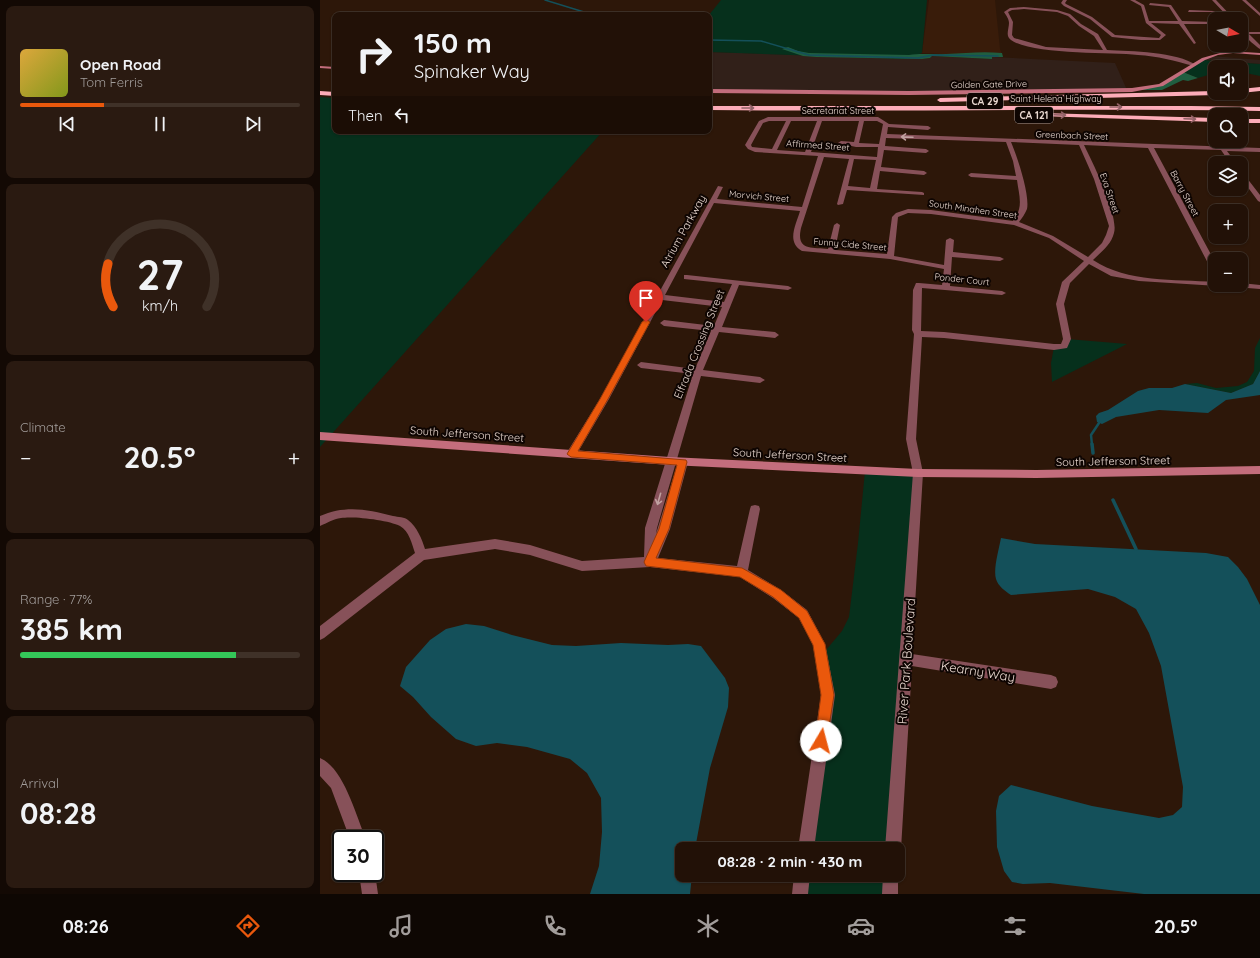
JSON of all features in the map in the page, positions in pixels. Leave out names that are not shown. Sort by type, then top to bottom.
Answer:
[{"type":"highway","points":[[1248,91],[1260,89]]},
{"type":"highway","points":[[320,93],[332,94]]},
{"type":"highway","name":"Saint Helena Highway","points":[[1208,93],[936,100],[1260,102]]},
{"type":"highway","points":[[712,101],[732,101]]},
{"type":"highway","name":"Saint Helena Highway","points":[[712,108],[853,109],[1088,107],[1260,109]]},
{"type":"highway","name":"CA 121","points":[[853,109],[1208,120]]},
{"type":"highway","points":[[1248,121],[1260,121]]},
{"type":"street","points":[[1065,0],[1063,3],[1065,5],[1091,18],[1114,36],[1141,39],[1160,39],[1163,37],[1164,35],[1147,22],[1143,6],[1139,2],[1132,0]]},
{"type":"street","points":[[1214,0],[1225,12]]},
{"type":"street","points":[[1244,0],[1260,15]]},
{"type":"street","points":[[1150,4],[1170,6],[1180,24],[1194,43]]},
{"type":"street","points":[[1106,51],[1096,35],[1080,25],[1069,15],[1057,11],[1025,6],[1011,9],[1006,12],[1011,22],[1010,35],[1012,39],[1031,45],[1048,48],[1146,54],[1163,57],[1182,64],[1194,65]]},
{"type":"street","points":[[1189,11],[1208,12]]},
{"type":"street","points":[[1202,12],[1208,17]]},
{"type":"street","points":[[1147,22],[1180,24],[1208,22]]},
{"type":"street","points":[[1248,33],[1260,33]]},
{"type":"street","points":[[1248,35],[1260,48]]},
{"type":"street","points":[[1143,48],[1146,54]]},
{"type":"street","name":"Golden Gate Drive","points":[[712,91],[930,93],[1132,90],[1158,86],[1173,79],[1210,56],[1223,53],[1260,54]]},
{"type":"street","points":[[320,67],[332,68]]},
{"type":"street","name":"Secretariat Street","points":[[755,150],[750,148],[748,145],[761,122],[768,119],[878,119],[886,123],[886,125],[873,190]]},
{"type":"street","points":[[774,151],[788,119]]},
{"type":"street","points":[[808,153],[820,119]]},
{"type":"street","points":[[856,144],[862,119]]},
{"type":"street","points":[[886,125],[928,128]]},
{"type":"street","name":"Greenbach Street","points":[[884,136],[1208,148]]},
{"type":"street","points":[[1008,141],[1016,161],[1024,207],[1022,215],[1015,223]]},
{"type":"street","points":[[841,143],[926,151]]},
{"type":"street","name":"Eva Street","points":[[918,334],[944,335],[1054,347],[1064,346],[1067,339],[1060,304],[1066,282],[1105,244],[1110,235],[1112,226],[1097,179],[1081,144]]},
{"type":"street","name":"Barry Street","points":[[1150,146],[1208,256]]},
{"type":"street","points":[[1222,148],[1228,156]]},
{"type":"street","name":"Greenbach Street","points":[[1222,148],[1260,150]]},
{"type":"street","name":"Affirmed Street","points":[[755,150],[880,159]]},
{"type":"street","name":"Funny Cide Street","points":[[822,154],[796,239],[799,246],[805,249],[890,257],[948,268]]},
{"type":"street","points":[[840,204],[852,157]]},
{"type":"street","points":[[878,169],[924,173]]},
{"type":"street","points":[[971,175],[1020,178]]},
{"type":"street","points":[[1248,184],[1260,200]]},
{"type":"street","name":"Atrium Parkway","points":[[571,454],[604,399],[720,187]]},
{"type":"street","points":[[844,188],[922,194]]},
{"type":"street","name":"Morvich Street","points":[[713,201],[804,209]]},
{"type":"street","name":"South Minahen Street","points":[[890,257],[895,217],[898,214],[908,211],[1015,223],[1051,237],[1089,261],[1114,274],[1126,277],[1208,283]]},
{"type":"street","points":[[831,252],[837,225]]},
{"type":"street","points":[[946,287],[950,240]]},
{"type":"street","points":[[949,254],[1000,259]]},
{"type":"street","points":[[687,278],[788,288]]},
{"type":"street","name":"Elfrada Crossing Street","points":[[650,562],[651,528],[670,461],[698,372],[718,329],[736,283]]},
{"type":"street","name":"Ponder Court","points":[[919,285],[1002,293]]},
{"type":"street","name":"River Park Boulevard","points":[[893,842],[918,473],[911,439],[918,334],[916,330],[917,290],[919,285]]},
{"type":"street","points":[[1248,286],[1260,287]]},
{"type":"street","points":[[659,297],[727,305]]},
{"type":"street","points":[[664,323],[775,335]]},
{"type":"street","points":[[641,365],[760,380]]},
{"type":"street","name":"South Jefferson Street","points":[[320,436],[683,462],[918,473],[1036,474],[1260,470]]},
{"type":"street","points":[[650,562],[664,529],[683,462]]},
{"type":"street","points":[[742,572],[755,510]]},
{"type":"street","points":[[320,521],[329,516],[356,513],[404,523],[416,538],[421,555]]},
{"type":"street","points":[[320,634],[421,555],[495,544],[530,550],[582,566],[650,562],[742,572],[777,594],[803,614],[819,644],[828,695],[807,842]]},
{"type":"street","name":"Kearny Way","points":[[906,659],[1051,682]]},
{"type":"street","points":[[320,765],[336,783],[354,830]]},
{"type":"street","points":[[368,882],[370,894]]},
{"type":"street","points":[[800,894],[801,882]]},
{"type":"street","points":[[890,894],[891,882]]},
{"type":"shaded area","points":[[929,0],[995,0],[1000,49],[1003,57],[922,53]]},
{"type":"shaded area","points":[[712,52],[922,59],[930,58],[932,56],[992,59],[992,57],[1115,63],[1127,90],[947,92],[712,91]]},
{"type":"shaded area","points":[[1210,56],[1260,60],[1260,64],[1248,63],[1248,60],[1203,60]]},
{"type":"green space","points":[[721,0],[927,0],[922,53],[906,59],[712,52],[711,12]]},
{"type":"green space","points":[[788,47],[809,53],[909,55],[988,52],[1002,53],[1003,57],[992,57],[992,59],[932,56],[930,58],[922,59],[816,57],[803,56],[782,49]]},
{"type":"green space","points":[[1203,60],[1208,60],[1208,75],[1198,78],[1183,72]]},
{"type":"green space","points":[[1248,63],[1260,64],[1260,76],[1248,73]]},
{"type":"green space","points":[[1183,72],[1198,78],[1188,81],[1183,80],[1162,90],[1115,90],[1158,86]]},
{"type":"green space","points":[[320,97],[332,98],[332,134],[600,134],[320,447]]},
{"type":"green space","points":[[1260,338],[1260,371],[1253,384],[1231,393],[1185,384],[1197,383],[1216,388],[1238,386],[1247,382],[1254,371],[1255,348]]},
{"type":"green space","points":[[1067,339],[1127,344],[1052,382],[1051,363],[1054,347],[1064,346]]},
{"type":"green space","points":[[865,471],[918,473],[893,842],[807,842],[828,695],[821,656],[842,631],[849,617]]},
{"type":"green space","points":[[801,882],[891,882],[890,894],[800,894]]},
{"type":"water","points":[[1260,371],[1260,395],[1226,400],[1208,413],[1159,410],[1116,417],[1102,424],[1097,422],[1096,416],[1099,413],[1108,410],[1138,391],[1149,388],[1172,388],[1185,384],[1231,393],[1253,384]]},
{"type":"water","points":[[1001,538],[1035,544],[1206,553],[1228,557],[1247,579],[1260,605],[1260,894],[1144,894],[1050,883],[1023,884],[1012,882],[1004,871],[997,847],[996,811],[999,796],[1011,785],[1092,806],[1159,818],[1173,815],[1182,807],[1183,787],[1161,666],[1149,633],[1136,609],[1115,597],[1088,589],[1011,595],[1000,586],[995,575]]},
{"type":"water","points":[[466,624],[484,626],[552,645],[576,646],[621,643],[668,645],[688,644],[701,646],[725,678],[729,688],[728,707],[710,768],[696,842],[675,842],[675,882],[691,882],[690,894],[590,894],[599,866],[602,832],[601,798],[587,773],[570,759],[527,747],[497,743],[476,746],[456,739],[431,717],[413,697],[400,686],[406,667],[430,640],[446,629]]},
{"type":"waterway","points":[[545,0],[584,12]]},
{"type":"waterway","points":[[712,40],[761,41],[809,55],[918,58],[933,55],[998,56]]},
{"type":"waterway","points":[[1092,445],[1091,435],[1099,423]]},
{"type":"waterway","points":[[1092,444],[1093,453]]},
{"type":"waterway","points":[[1113,500],[1136,549]]},
{"type":"route","points":[[646,322],[604,399],[571,454],[683,462],[664,529],[650,562],[742,572],[777,594],[803,614],[819,644],[828,695],[821,741]]}]
